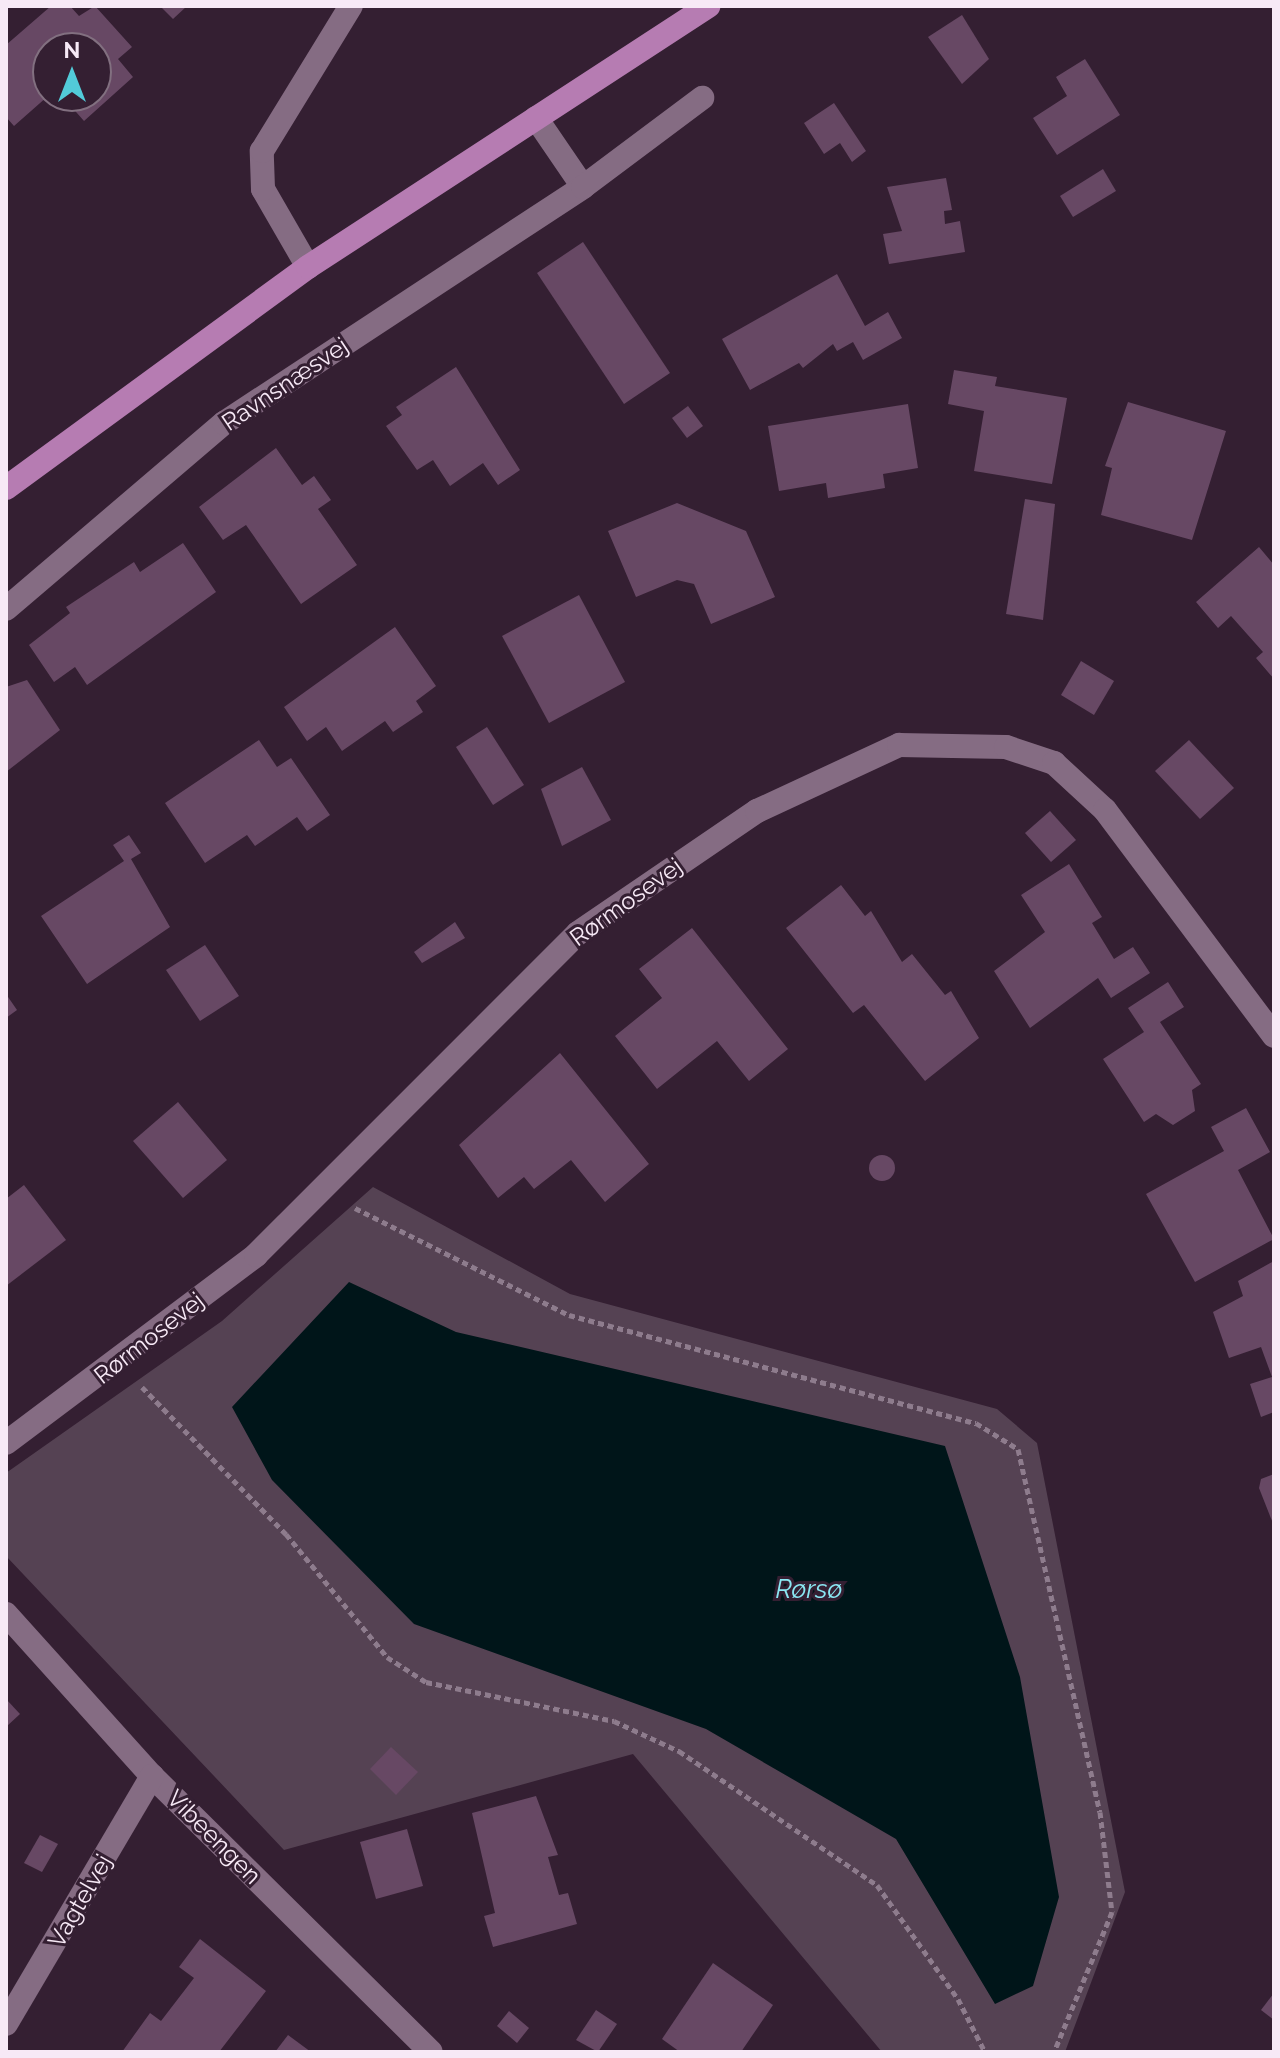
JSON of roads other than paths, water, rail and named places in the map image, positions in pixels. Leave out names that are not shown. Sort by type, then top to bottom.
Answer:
[{"type":"main road","points":[[6,488],[308,267],[709,6]]},
{"type":"street","points":[[308,267],[263,189],[262,151],[351,6]]},
{"type":"street","name":"Ravnsnæsvej","points":[[6,609],[224,423],[583,187],[702,98]]},
{"type":"street","points":[[536,118],[583,187]]},
{"type":"street","name":"Rørmosevej","points":[[6,1443],[119,1364],[256,1255],[578,933],[757,811],[899,745],[1006,747],[1054,763],[1105,810],[1274,1036]]},
{"type":"street","name":"Vibeengen","points":[[6,1614],[152,1776],[431,2052]]},
{"type":"street","name":"Vagtelvej","points":[[6,2024],[152,1776]]},
{"type":"water","name":"Rørsø","points":[[349,1282],[456,1332],[945,1446],[1020,1677],[1059,1897],[1033,1986],[995,2004],[896,1839],[706,1729],[414,1624],[272,1480],[232,1407]]}]
